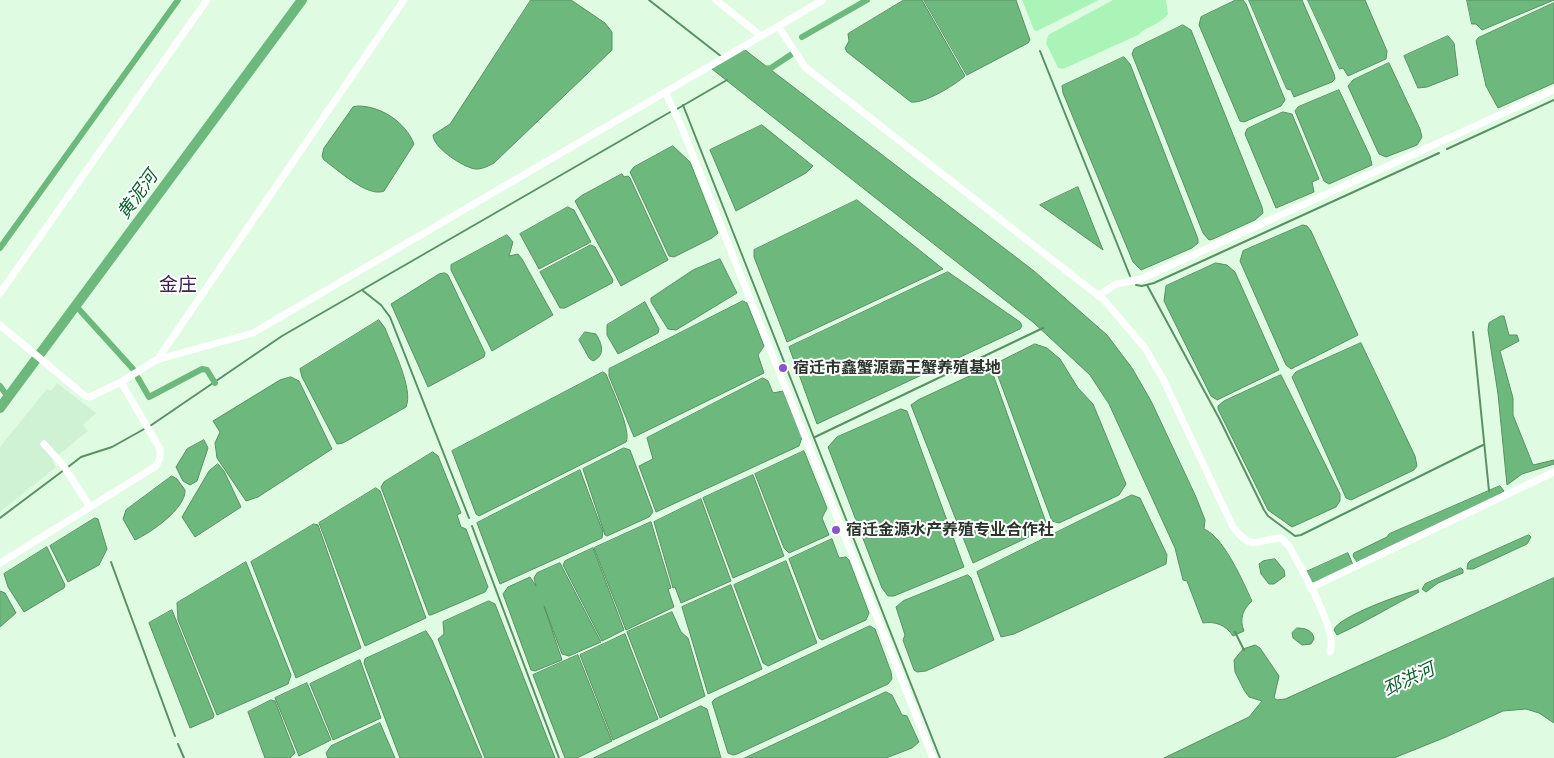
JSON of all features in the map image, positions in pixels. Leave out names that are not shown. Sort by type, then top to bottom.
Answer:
[{"type":"street","points":[[0,293],[207,0]]},
{"type":"street","points":[[156,360],[404,0]]},
{"type":"street","points":[[716,0],[762,36]]},
{"type":"street","points":[[0,325],[18,342],[90,397],[122,382],[156,360],[253,333],[823,0]]},
{"type":"street","points":[[778,26],[806,67],[1098,296],[1145,348],[1164,379],[1233,527],[1244,541],[1255,544],[1281,538],[1289,546],[1329,628],[1333,646],[1330,652]]},
{"type":"street","points":[[1098,296],[1116,284],[1141,278],[1554,90]]},
{"type":"street","points":[[665,92],[772,349],[933,758]]},
{"type":"street","points":[[0,562],[156,466],[160,458],[156,440],[122,382]]},
{"type":"street","points":[[44,444],[63,465],[90,507]]},
{"type":"street","points":[[1310,588],[1554,472]]},
{"type":"shaded area","points":[[1022,0],[1099,0],[1037,31],[1034,30]]},
{"type":"shaded area","points":[[1113,0],[1166,0],[1168,14],[1138,35],[1063,69],[1058,68],[1046,43],[1048,35]]},
{"type":"shaded area","points":[[57,383],[96,413],[83,425],[88,431],[52,460],[56,467],[0,512],[0,447],[47,389],[51,391]]},
{"type":"water","points":[[531,0],[571,0],[605,23],[612,32],[612,50],[494,163],[480,169],[471,168],[460,163],[442,150],[434,140],[433,135],[450,124]]},
{"type":"water","points":[[904,0],[922,0],[965,76],[939,93],[917,102],[911,102],[847,52],[845,48],[849,41],[848,34]]},
{"type":"water","points":[[924,0],[1016,0],[1030,40],[1028,43],[967,75]]},
{"type":"water","points":[[1236,0],[1243,0],[1246,4],[1285,100],[1281,106],[1244,122],[1240,121],[1199,25],[1201,17]]},
{"type":"water","points":[[1249,0],[1302,0],[1335,79],[1332,82],[1294,97],[1291,90],[1287,89]]},
{"type":"water","points":[[1308,0],[1365,0],[1387,51],[1386,59],[1348,76],[1343,68],[1340,69]]},
{"type":"water","points":[[1467,0],[1554,0],[1482,30],[1476,24],[1472,24]]},
{"type":"water","points":[[1554,3],[1554,83],[1498,108],[1486,86],[1476,41],[1478,38]]},
{"type":"water","points":[[1183,25],[1191,30],[1263,213],[1255,220],[1209,240],[1203,233],[1132,54],[1134,49]]},
{"type":"water","points":[[1448,36],[1454,43],[1458,75],[1427,87],[1418,88],[1404,56]]},
{"type":"water","points":[[745,50],[1034,271],[1107,335],[1132,368],[1151,401],[1196,497],[1205,520],[1204,529],[1219,541],[1226,550],[1252,601],[1246,607],[1243,614],[1244,631],[1233,636],[1220,625],[1203,623],[1187,581],[1183,580],[1175,548],[1109,404],[1090,375],[1034,323],[712,69]]},
{"type":"water","points":[[1124,57],[1130,64],[1198,239],[1198,243],[1192,248],[1141,270],[1133,262],[1063,93],[1062,86]]},
{"type":"water","points":[[1389,63],[1422,137],[1417,145],[1386,157],[1379,154],[1348,86],[1353,80]]},
{"type":"water","points":[[1339,90],[1370,156],[1372,165],[1329,184],[1324,181],[1295,111],[1298,107]]},
{"type":"water","points":[[353,107],[376,109],[392,117],[405,129],[414,144],[384,191],[370,191],[362,187],[324,160],[322,156],[324,148]]},
{"type":"water","points":[[1283,112],[1292,114],[1319,179],[1312,182],[1314,192],[1276,208],[1245,134],[1247,129]]},
{"type":"water","points":[[762,125],[813,166],[806,173],[736,211],[710,150]]},
{"type":"water","points":[[673,146],[690,162],[718,233],[712,238],[674,257],[669,256],[630,172],[634,167]]},
{"type":"water","points":[[622,174],[624,177],[628,176],[630,178],[668,260],[621,286],[575,201]]},
{"type":"water","points":[[1078,187],[1103,250],[1040,205]]},
{"type":"water","points":[[857,200],[943,269],[787,342],[754,257],[754,250]]},
{"type":"water","points":[[568,207],[574,210],[591,242],[539,269],[520,234]]},
{"type":"water","points":[[1303,225],[1307,226],[1311,231],[1358,335],[1291,369],[1286,365],[1240,261],[1243,251]]},
{"type":"water","points":[[507,235],[513,242],[509,256],[518,254],[522,259],[553,315],[492,351],[451,270],[451,265]]},
{"type":"water","points":[[591,245],[595,247],[613,280],[612,283],[565,308],[560,308],[540,272]]},
{"type":"water","points":[[720,259],[737,293],[676,330],[668,329],[651,302],[651,298],[693,270]]},
{"type":"water","points":[[1216,263],[1227,265],[1235,272],[1279,370],[1217,400],[1211,396],[1164,301],[1166,286]]},
{"type":"water","points":[[948,272],[1020,322],[1022,326],[1020,329],[817,424],[789,347]]},
{"type":"water","points":[[445,273],[448,275],[485,353],[484,357],[428,387],[391,304],[439,274]]},
{"type":"water","points":[[743,301],[747,303],[764,346],[758,355],[764,373],[634,437],[609,376],[609,369]]},
{"type":"water","points":[[645,302],[659,329],[658,333],[618,354],[607,335],[607,325]]},
{"type":"water","points":[[1504,316],[1509,335],[1517,335],[1519,341],[1500,351],[1513,398],[1513,415],[1533,465],[1554,460],[1554,464],[1522,474],[1507,485],[1498,394],[1488,330],[1489,323]]},
{"type":"water","points":[[379,320],[385,328],[405,379],[408,399],[406,407],[343,443],[337,444],[302,377],[300,369]]},
{"type":"water","points":[[585,332],[596,334],[601,345],[600,356],[593,361],[589,358],[579,340]]},
{"type":"water","points":[[1361,343],[1415,456],[1417,466],[1414,470],[1351,500],[1346,498],[1292,377],[1296,372]]},
{"type":"water","points":[[1035,344],[1047,348],[1060,359],[1078,388],[1093,404],[1126,484],[1119,495],[1059,523],[1052,521],[995,368],[1001,361]]},
{"type":"water","points":[[985,369],[990,369],[994,377],[1048,528],[973,563],[911,405]]},
{"type":"water","points":[[603,372],[606,374],[624,419],[627,436],[626,442],[479,516],[476,514],[452,451]]},
{"type":"water","points":[[1281,375],[1340,494],[1340,501],[1336,507],[1292,527],[1268,510],[1218,409],[1218,406],[1224,401]]},
{"type":"water","points":[[291,377],[299,381],[332,449],[258,497],[246,501],[217,458],[215,443],[220,432],[213,421],[280,380]]},
{"type":"water","points":[[763,378],[768,381],[773,393],[783,391],[802,437],[799,446],[656,512],[639,466],[653,459],[647,438]]},
{"type":"water","points":[[901,409],[907,411],[964,567],[894,596],[888,596],[882,588],[828,447],[837,437]]},
{"type":"water","points":[[204,440],[208,448],[197,481],[190,485],[183,481],[176,467],[187,449]]},
{"type":"water","points":[[624,448],[630,450],[653,512],[649,517],[607,536],[605,535],[583,469]]},
{"type":"water","points":[[804,451],[827,508],[822,518],[829,535],[789,553],[784,548],[755,474]]},
{"type":"water","points":[[433,452],[438,456],[461,513],[457,515],[461,527],[466,529],[488,587],[485,592],[429,615],[381,487],[384,482]]},
{"type":"water","points":[[218,464],[224,471],[241,507],[195,537],[182,517],[209,471]]},
{"type":"water","points":[[580,470],[603,532],[602,538],[500,584],[477,523]]},
{"type":"water","points":[[753,475],[784,556],[733,578],[703,498]]},
{"type":"water","points":[[172,476],[177,479],[185,490],[180,505],[166,520],[135,540],[123,519],[126,510]]},
{"type":"water","points":[[1500,486],[1504,491],[1496,496],[1357,562],[1353,556],[1354,553],[1387,537],[1389,534]]},
{"type":"water","points":[[376,488],[380,491],[426,618],[365,646],[319,523]]},
{"type":"water","points":[[1132,495],[1140,498],[1167,555],[1166,564],[1014,634],[1001,637],[977,572]]},
{"type":"water","points":[[701,499],[731,581],[681,603],[675,587],[673,588],[654,522]]},
{"type":"water","points":[[95,518],[98,519],[107,549],[99,565],[68,582],[50,546]]},
{"type":"water","points":[[651,522],[671,588],[668,589],[674,607],[626,630],[594,548]]},
{"type":"water","points":[[314,524],[318,525],[361,648],[296,678],[251,562]]},
{"type":"water","points":[[1529,535],[1531,537],[1527,544],[1473,569],[1467,569],[1470,561]]},
{"type":"water","points":[[832,539],[839,558],[846,557],[849,560],[869,613],[866,620],[822,640],[819,638],[789,559]]},
{"type":"water","points":[[47,547],[65,585],[64,588],[24,612],[8,587],[4,574]]},
{"type":"water","points":[[593,548],[624,630],[602,641],[563,565],[565,561]]},
{"type":"water","points":[[1348,553],[1353,565],[1313,583],[1306,572]]},
{"type":"water","points":[[1275,559],[1284,570],[1285,576],[1274,584],[1269,584],[1261,574],[1259,564],[1263,561]]},
{"type":"water","points":[[786,561],[817,643],[768,666],[763,663],[734,585]]},
{"type":"water","points":[[246,562],[291,675],[288,684],[217,715],[178,620],[177,603]]},
{"type":"water","points":[[560,563],[601,642],[569,656],[562,654],[544,606],[562,660],[535,671],[531,670],[503,594],[508,587],[530,577],[536,586],[534,578],[537,573]]},
{"type":"water","points":[[1461,568],[1463,573],[1438,583],[1426,592],[1422,589],[1425,584]]},
{"type":"water","points":[[968,575],[971,578],[994,640],[926,671],[917,672],[914,670],[903,640],[905,635],[896,607],[903,601]]},
{"type":"water","name":"邳洪河","points":[[1554,578],[1554,723],[1539,713],[1526,709],[1503,711],[1394,758],[1164,758],[1249,717],[1262,701],[1249,697],[1235,672],[1234,660],[1243,649],[1255,645],[1260,648],[1279,676],[1274,698],[1277,700],[1285,699]]},
{"type":"water","points":[[731,585],[762,669],[708,694],[682,607]]},
{"type":"water","points":[[1418,590],[1419,592],[1348,630],[1337,635],[1334,630],[1346,619],[1358,612]]},
{"type":"water","points":[[0,591],[5,593],[16,613],[0,627]]},
{"type":"water","points":[[489,601],[495,604],[555,758],[485,758],[438,639],[444,634],[443,622]]},
{"type":"water","points":[[172,610],[214,715],[213,718],[190,728],[149,623]]},
{"type":"water","points":[[672,612],[681,632],[688,638],[705,696],[660,718],[627,632]]},
{"type":"water","points":[[870,626],[875,629],[891,672],[892,679],[888,684],[737,754],[728,753],[712,702],[715,699]]},
{"type":"water","points":[[1297,628],[1306,629],[1312,633],[1314,639],[1311,644],[1302,645],[1293,638],[1292,633]]},
{"type":"water","points":[[426,631],[432,640],[482,758],[400,758],[364,663],[365,659]]},
{"type":"water","points":[[625,634],[658,719],[613,740],[580,655]]},
{"type":"water","points":[[578,655],[612,741],[577,758],[565,758],[533,675]]},
{"type":"water","points":[[360,660],[381,718],[333,740],[310,684]]},
{"type":"water","points":[[307,683],[331,740],[299,756],[275,698]]},
{"type":"water","points":[[886,692],[892,695],[902,715],[907,716],[919,742],[912,748],[886,758],[745,758]]},
{"type":"water","points":[[271,700],[275,701],[295,753],[290,758],[265,758],[248,712]]},
{"type":"water","points":[[701,706],[707,709],[721,758],[594,758]]},
{"type":"water","points":[[380,723],[395,758],[328,758],[326,753],[331,746]]},
{"type":"waterway","points":[[0,248],[178,0]]},
{"type":"waterway","name":"黄泥河","points":[[0,408],[302,0]]},
{"type":"waterway","points":[[649,0],[722,57]]},
{"type":"waterway","points":[[802,37],[867,0]]},
{"type":"waterway","points":[[1040,51],[1130,276]]},
{"type":"waterway","points":[[763,69],[771,68],[792,54]]},
{"type":"waterway","points":[[677,109],[727,80]]},
{"type":"waterway","points":[[1447,149],[1554,100]]},
{"type":"waterway","points":[[683,105],[940,758]]},
{"type":"waterway","points":[[150,426],[282,336],[672,111]]},
{"type":"waterway","points":[[1136,285],[1142,286],[1154,283],[1439,153]]},
{"type":"waterway","points":[[1147,285],[1220,420],[1264,510],[1268,516],[1295,536],[1301,535],[1483,445]]},
{"type":"waterway","points":[[362,290],[381,305],[390,317],[469,518]]},
{"type":"waterway","points":[[76,306],[133,369]]},
{"type":"waterway","points":[[815,437],[1043,328]]},
{"type":"waterway","points":[[1473,332],[1489,491]]},
{"type":"waterway","points":[[138,378],[149,397],[202,369],[207,370],[215,383]]},
{"type":"waterway","points":[[0,386],[8,397]]},
{"type":"waterway","points":[[68,467],[81,457],[112,447],[146,428]]},
{"type":"waterway","points":[[0,518],[64,470]]},
{"type":"waterway","points":[[472,526],[559,758]]},
{"type":"waterway","points":[[111,562],[175,736]]},
{"type":"waterway","points":[[1235,632],[1244,650]]},
{"type":"waterway","points":[[178,744],[184,758]]},
{"type":"place","name":"宿迁市鑫蟹源霸王蟹养殖基地","points":[[783,368]]},
{"type":"place","name":"宿迁金源水产养殖专业合作社","points":[[836,530]]},
{"type":"district","name":"金庄","points":[[178,286]]}]
